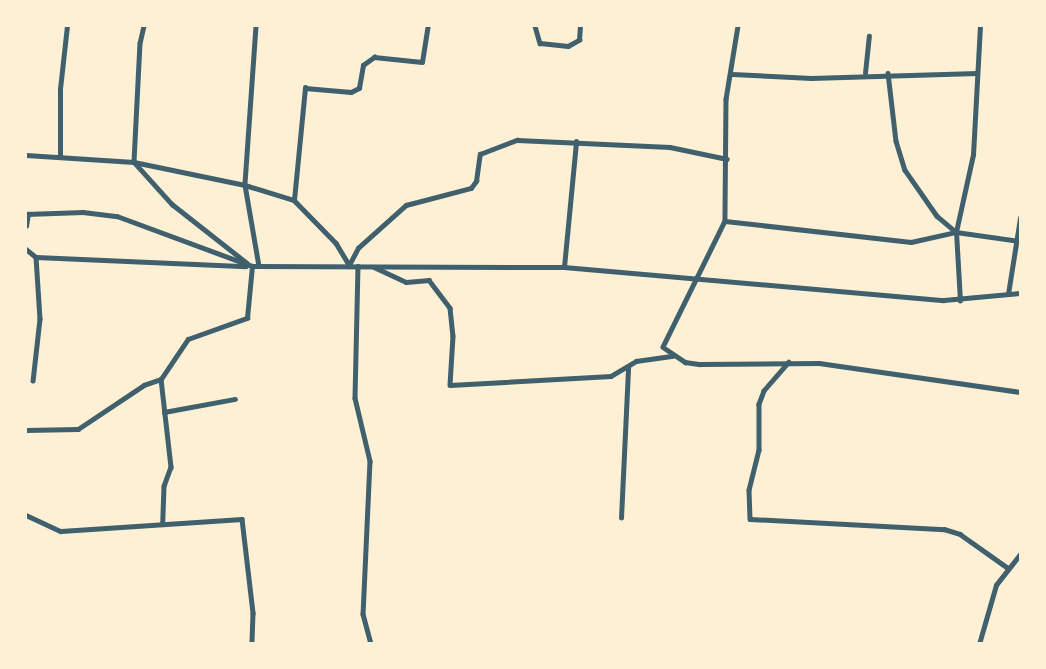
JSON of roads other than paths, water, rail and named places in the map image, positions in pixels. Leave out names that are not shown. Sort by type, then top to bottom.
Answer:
[{"type":"street","points":[[60,154],[60,89],[67,26]]},
{"type":"street","points":[[144,26],[140,43],[134,162],[172,204],[252,266]]},
{"type":"street","points":[[248,26],[256,26],[244,185],[259,266]]},
{"type":"street","points":[[294,200],[305,88],[351,92],[359,88],[363,65],[374,57],[422,62],[428,26]]},
{"type":"street","points":[[535,26],[540,43],[568,46],[579,40],[580,26]]},
{"type":"street","points":[[738,26],[732,74],[726,99],[725,221],[699,280],[663,340],[663,347],[675,356],[700,364],[789,362],[883,370],[1020,392]]},
{"type":"street","points":[[960,301],[956,232],[973,155],[980,26]]},
{"type":"street","points":[[865,73],[869,36]]},
{"type":"street","points":[[732,74],[811,78],[865,73],[977,73]]},
{"type":"street","points":[[888,73],[896,141],[905,170],[937,216],[956,232]]},
{"type":"street","points":[[349,265],[358,248],[406,205],[471,188],[476,181],[480,154],[517,140],[670,147],[727,159]]},
{"type":"street","points":[[564,267],[576,142]]},
{"type":"street","points":[[26,155],[60,154],[134,162],[244,185],[294,200],[336,243],[349,265]]},
{"type":"street","points":[[26,226],[27,214],[83,212],[117,216],[252,266]]},
{"type":"street","points":[[1008,294],[1020,218]]},
{"type":"street","points":[[725,221],[912,242],[956,232],[1018,241]]},
{"type":"street","points":[[26,249],[36,257],[252,266],[564,267],[960,301],[1020,293]]},
{"type":"street","points":[[33,381],[40,319],[36,257]]},
{"type":"street","points":[[26,430],[78,429],[144,386],[160,379],[188,339],[248,318],[252,266]]},
{"type":"street","points":[[358,266],[355,398],[370,461],[363,614],[371,644]]},
{"type":"street","points":[[372,266],[406,282],[429,280],[450,308],[453,336],[450,385],[611,376],[645,359],[675,356]]},
{"type":"street","points":[[789,362],[764,391],[759,404],[759,450],[749,490],[750,519],[944,529],[969,539],[1008,568]]},
{"type":"street","points":[[621,518],[628,367]]},
{"type":"street","points":[[160,379],[171,467],[164,486],[163,524]]},
{"type":"street","points":[[164,412],[235,399]]},
{"type":"street","points":[[26,515],[61,531],[242,519],[253,613],[252,644]]},
{"type":"street","points":[[979,644],[996,585],[1020,554]]}]
